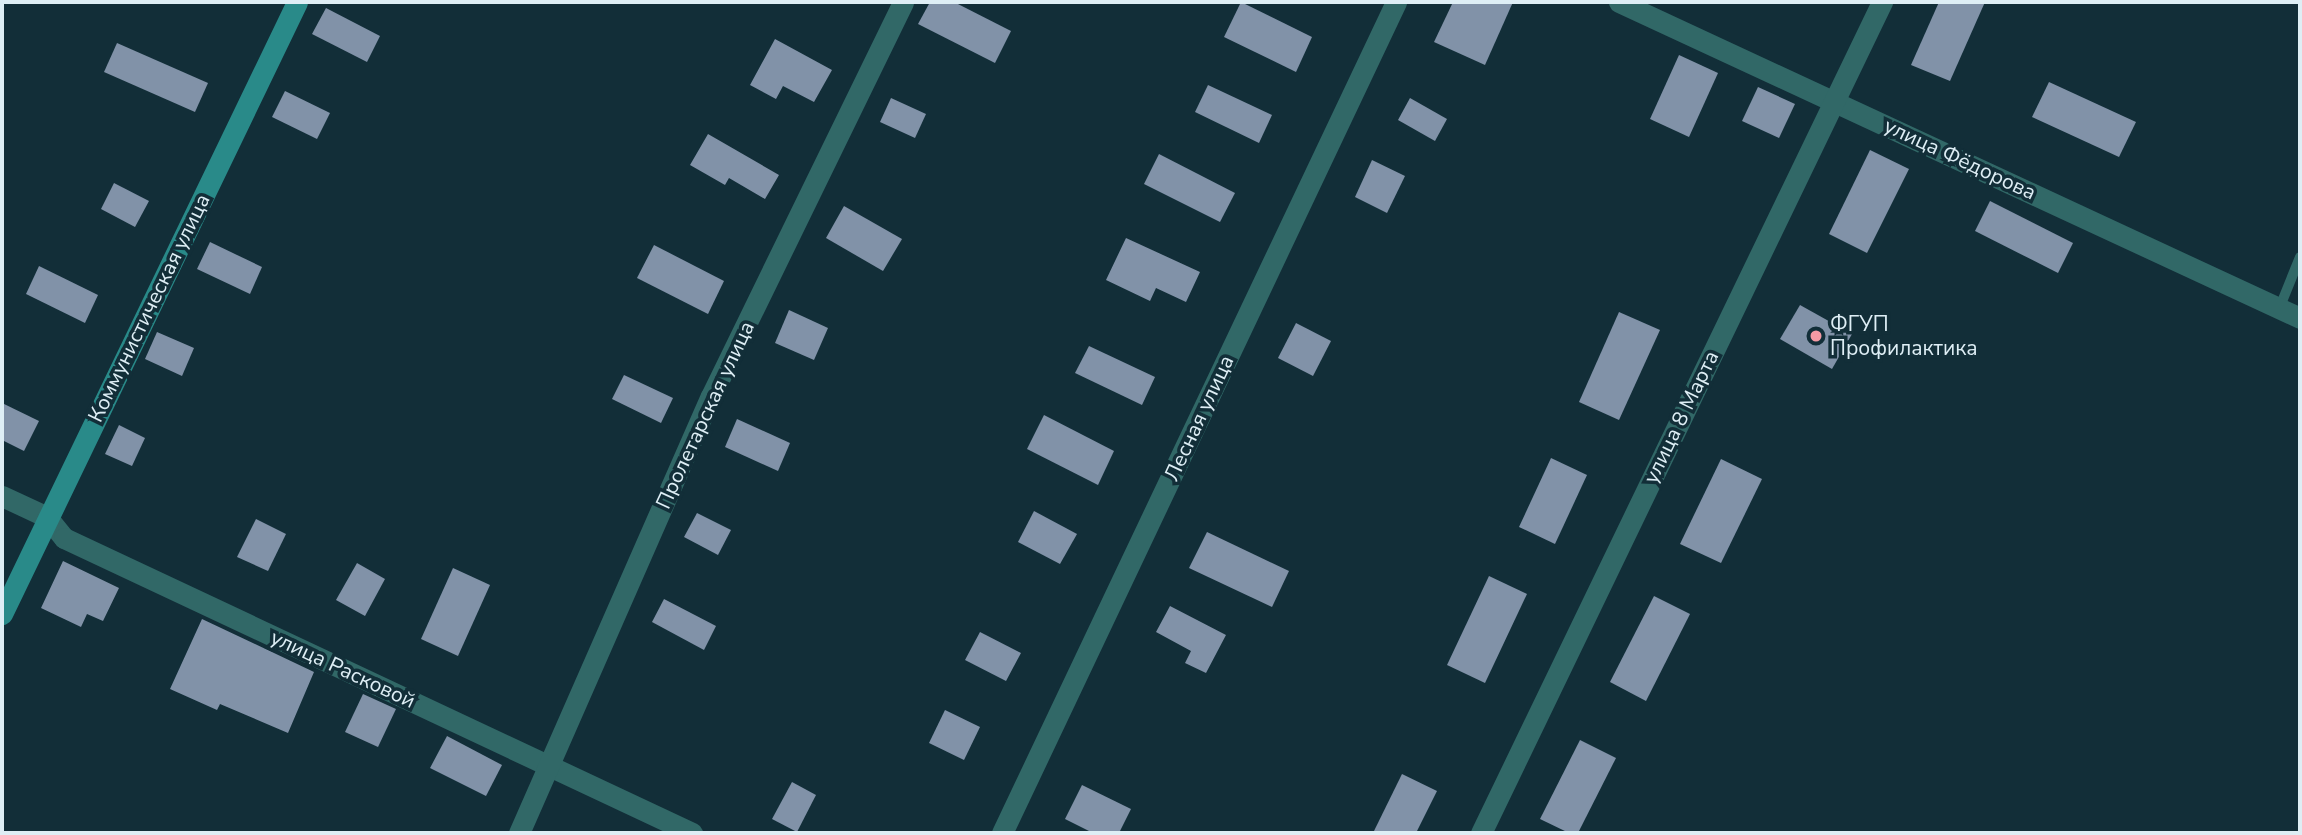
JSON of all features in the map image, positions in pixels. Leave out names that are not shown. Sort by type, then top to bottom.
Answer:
[{"type":"street","name":"Коммунистическая улица","points":[[2,614],[297,2]]},
{"type":"street","name":"Пролетарская улица","points":[[519,833],[551,766],[711,396],[903,2]]},
{"type":"street","name":"Лесная улица","points":[[1002,833],[1396,2]]},
{"type":"street","name":"улица Фёдорова","points":[[1619,2],[2300,318]]},
{"type":"street","name":"улица 8 Марта","points":[[1481,833],[1882,2]]},
{"type":"street","name":"улица Расковой","points":[[2,496],[47,517],[64,538],[692,833]]},
{"type":"lane","points":[[2279,309],[2300,257]]},
{"type":"building","points":[[930,2],[954,2],[1011,31],[995,63],[918,24]]},
{"type":"building","points":[[1241,2],[1312,37],[1296,72],[1224,37]]},
{"type":"building","points":[[1453,2],[1513,2],[1485,65],[1434,42]]},
{"type":"building","points":[[1939,2],[1985,2],[1950,81],[1911,65]]},
{"type":"building","points":[[326,8],[380,36],[367,62],[312,34]]},
{"type":"building","points":[[775,39],[832,70],[814,102],[783,86],[776,99],[750,85]]},
{"type":"building","points":[[117,43],[208,83],[195,112],[104,72]]},
{"type":"building","points":[[1679,55],[1718,73],[1689,137],[1650,119]]},
{"type":"building","points":[[2049,82],[2136,122],[2119,157],[2032,117]]},
{"type":"building","points":[[1208,85],[1272,115],[1259,143],[1195,112]]},
{"type":"building","points":[[1758,87],[1795,104],[1779,138],[1742,121]]},
{"type":"building","points":[[285,91],[330,113],[317,139],[272,117]]},
{"type":"building","points":[[891,98],[926,114],[915,138],[880,122]]},
{"type":"building","points":[[1410,98],[1447,119],[1435,141],[1398,120]]},
{"type":"building","points":[[708,134],[779,175],[765,199],[729,178],[725,185],[690,165]]},
{"type":"building","points":[[1870,150],[1909,169],[1867,253],[1829,234]]},
{"type":"building","points":[[1159,154],[1235,193],[1220,222],[1144,184]]},
{"type":"building","points":[[1372,160],[1405,176],[1387,213],[1355,197]]},
{"type":"building","points":[[114,183],[149,201],[135,227],[101,209]]},
{"type":"building","points":[[1990,201],[2073,243],[2058,273],[1975,231]]},
{"type":"building","points":[[844,206],[902,239],[883,271],[826,238]]},
{"type":"building","points":[[1126,238],[1200,272],[1186,302],[1156,288],[1150,301],[1106,280]]},
{"type":"building","points":[[210,242],[262,267],[250,294],[197,269]]},
{"type":"building","points":[[654,245],[724,281],[708,314],[637,278]]},
{"type":"building","points":[[39,266],[98,295],[85,323],[26,294]]},
{"type":"building","name":"ФГУП Профилактика","points":[[1800,305],[1852,334],[1832,369],[1780,339]]},
{"type":"building","points":[[789,310],[828,328],[814,360],[775,343]]},
{"type":"building","points":[[1619,312],[1660,330],[1619,420],[1579,402]]},
{"type":"building","points":[[1296,323],[1331,341],[1313,376],[1278,358]]},
{"type":"building","points":[[157,332],[194,348],[182,376],[145,359]]},
{"type":"building","points":[[1089,346],[1155,377],[1142,405],[1075,373]]},
{"type":"building","points":[[624,375],[673,398],[661,423],[612,399]]},
{"type":"building","points":[[2,403],[39,421],[24,451],[2,440]]},
{"type":"building","points":[[1044,415],[1114,451],[1098,485],[1027,449]]},
{"type":"building","points":[[737,419],[790,443],[778,471],[725,447]]},
{"type":"building","points":[[119,425],[145,438],[132,466],[105,454]]},
{"type":"building","points":[[1551,458],[1587,475],[1555,544],[1519,527]]},
{"type":"building","points":[[1721,459],[1762,479],[1721,563],[1680,544]]},
{"type":"building","points":[[1034,511],[1077,534],[1060,564],[1018,542]]},
{"type":"building","points":[[697,513],[731,530],[718,555],[684,537]]},
{"type":"building","points":[[256,519],[286,534],[268,571],[237,557]]},
{"type":"building","points":[[1207,532],[1289,571],[1272,607],[1189,568]]},
{"type":"building","points":[[63,561],[119,588],[103,621],[87,614],[81,627],[41,608]]},
{"type":"building","points":[[357,563],[385,579],[365,616],[336,600]]},
{"type":"building","points":[[453,568],[490,585],[458,656],[421,639]]},
{"type":"building","points":[[1489,576],[1527,594],[1485,683],[1447,665]]},
{"type":"building","points":[[1654,596],[1690,614],[1646,701],[1610,682]]},
{"type":"building","points":[[664,599],[716,626],[704,650],[652,622]]},
{"type":"building","points":[[1170,606],[1226,635],[1206,673],[1185,663],[1191,651],[1156,632]]},
{"type":"building","points":[[202,619],[314,672],[288,733],[220,704],[217,710],[170,689]]},
{"type":"building","points":[[980,632],[1021,653],[1006,681],[965,660]]},
{"type":"building","points":[[363,694],[396,709],[378,747],[345,732]]},
{"type":"building","points":[[945,710],[980,727],[964,760],[929,743]]},
{"type":"building","points":[[447,736],[502,765],[486,796],[430,768]]},
{"type":"building","points":[[1580,740],[1616,758],[1578,833],[1569,833],[1540,819]]},
{"type":"building","points":[[1402,774],[1437,791],[1416,833],[1373,833]]},
{"type":"building","points":[[792,782],[816,795],[797,832],[772,819]]},
{"type":"building","points":[[1082,785],[1131,809],[1119,833],[1093,833],[1065,819]]},
{"type":"place","name":"ФГУП Профилактика","points":[[1816,336]]}]
